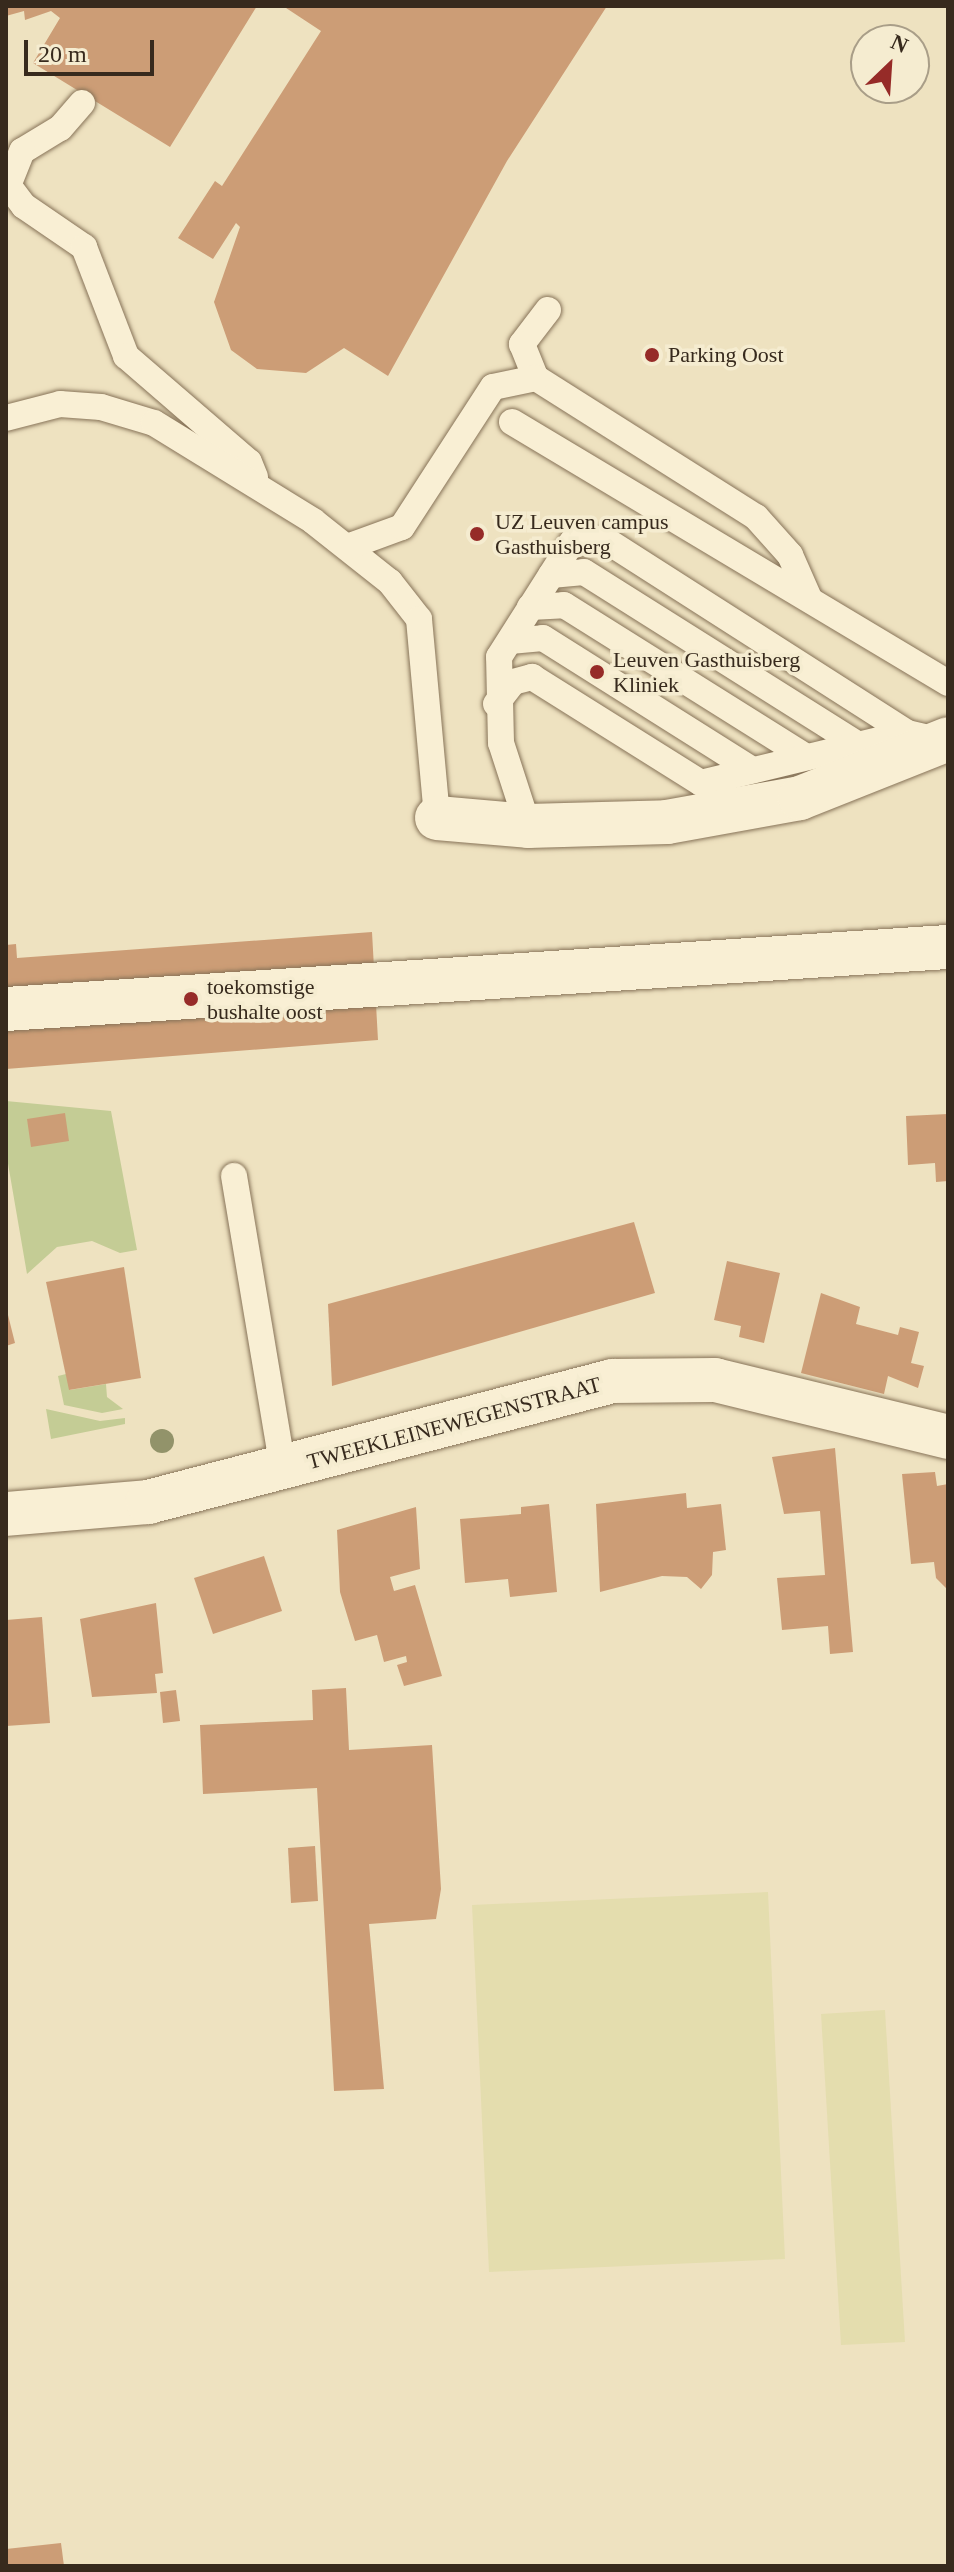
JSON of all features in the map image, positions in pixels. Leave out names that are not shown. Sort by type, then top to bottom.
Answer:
[{"type":"street","points":[[437,818],[528,826],[667,822],[800,798],[932,737]]},
{"type":"street","points":[[6,1009],[948,947]]},
{"type":"street","name":"TWEEKLEINEWEGENSTRAAT","points":[[6,1514],[148,1502],[283,1469],[517,1403],[612,1381],[715,1380],[948,1437]]},
{"type":"lane","points":[[82,103],[60,128],[22,151],[8,185],[24,206],[84,247],[126,356],[249,462],[257,484]]},
{"type":"lane","points":[[548,310],[522,344],[536,378],[756,517],[790,555],[809,598]]},
{"type":"lane","points":[[350,546],[402,527],[493,387],[536,378]]},
{"type":"lane","points":[[6,418],[60,404],[101,407],[154,423],[257,484],[350,546],[419,619],[437,818]]},
{"type":"lane","points":[[512,422],[948,683]]},
{"type":"lane","points":[[528,826],[513,793],[496,704],[499,657],[572,542],[604,539],[932,737]]},
{"type":"lane","points":[[551,575],[584,572],[859,745]]},
{"type":"lane","points":[[530,607],[564,605],[806,757]]},
{"type":"lane","points":[[510,641],[543,638],[753,770]]},
{"type":"lane","points":[[496,704],[513,682],[532,677],[701,783],[859,745],[932,737]]},
{"type":"lane","points":[[234,1176],[283,1469]]},
{"type":"shaded area","points":[[768,1892],[785,2259],[489,2272],[472,1905]]},
{"type":"shaded area","points":[[885,2010],[905,2342],[841,2345],[821,2014]]},
{"type":"green space","points":[[6,1101],[111,1111],[137,1250],[120,1253],[92,1241],[57,1247],[27,1274],[6,1152]]},
{"type":"green space","points":[[66,1374],[70,1390],[106,1384],[107,1397],[123,1409],[102,1413],[64,1405],[58,1376]]},
{"type":"green space","points":[[46,1409],[100,1421],[125,1418],[125,1424],[51,1439]]},
{"type":"building","points":[[6,6],[257,6],[170,147],[33,63],[60,18],[51,11],[25,20],[24,11],[6,16]]},
{"type":"building","points":[[283,6],[607,6],[507,161],[388,376],[344,348],[306,373],[257,369],[231,350],[214,302],[240,227],[236,223],[213,259],[178,238],[215,181],[222,186],[321,31]]},
{"type":"building","name":"toekomstige bushalte oost","points":[[372,932],[378,1040],[6,1069],[6,945],[16,944],[17,958]]},
{"type":"building","points":[[65,1113],[69,1141],[31,1147],[27,1119]]},
{"type":"building","points":[[948,1114],[948,1181],[936,1182],[935,1163],[908,1165],[906,1116]]},
{"type":"building","points":[[634,1222],[655,1293],[332,1386],[328,1304]]},
{"type":"building","points":[[727,1261],[780,1273],[764,1343],[739,1337],[741,1326],[714,1320]]},
{"type":"building","points":[[124,1267],[141,1378],[69,1390],[46,1282]]},
{"type":"building","points":[[821,1293],[860,1307],[856,1324],[898,1335],[900,1327],[919,1332],[911,1363],[924,1366],[918,1388],[888,1376],[884,1394],[801,1373]]},
{"type":"building","points":[[6,1307],[15,1343],[6,1346]]},
{"type":"building","points":[[835,1448],[853,1652],[830,1654],[828,1626],[782,1630],[777,1578],[825,1575],[820,1511],[784,1514],[772,1457]]},
{"type":"building","points":[[935,1472],[937,1486],[948,1484],[948,1590],[936,1578],[934,1562],[911,1564],[902,1474]]},
{"type":"building","points":[[686,1493],[687,1508],[721,1504],[726,1550],[713,1552],[712,1575],[701,1589],[687,1577],[662,1576],[600,1592],[596,1504]]},
{"type":"building","points":[[549,1504],[557,1592],[510,1597],[508,1579],[465,1583],[460,1519],[521,1514],[521,1507]]},
{"type":"building","points":[[416,1507],[420,1569],[390,1577],[394,1591],[415,1585],[442,1676],[404,1686],[397,1665],[407,1662],[406,1656],[384,1662],[377,1635],[355,1641],[340,1592],[337,1530]]},
{"type":"building","points":[[264,1556],[282,1611],[213,1634],[194,1578]]},
{"type":"building","points":[[156,1603],[163,1673],[155,1674],[157,1693],[92,1697],[80,1619]]},
{"type":"building","points":[[42,1617],[50,1723],[6,1726],[6,1620]]},
{"type":"building","points":[[346,1688],[349,1750],[432,1745],[441,1889],[436,1919],[369,1924],[384,2089],[334,2091],[317,1788],[203,1794],[200,1725],[313,1720],[312,1690]]},
{"type":"building","points":[[176,1690],[180,1721],[163,1723],[160,1692]]},
{"type":"building","points":[[315,1846],[318,1901],[291,1903],[288,1848]]},
{"type":"building","points":[[61,2543],[64,2566],[6,2566],[6,2549]]},
{"type":"place","name":"Parking Oost","points":[[652,355]]},
{"type":"place","name":"UZ Leuven campus Gasthuisberg","points":[[477,534]]},
{"type":"place","name":"Leuven Gasthuisberg Kliniek","points":[[597,672]]},
{"type":"place","name":"toekomstige bushalte oost","points":[[191,999]]}]
